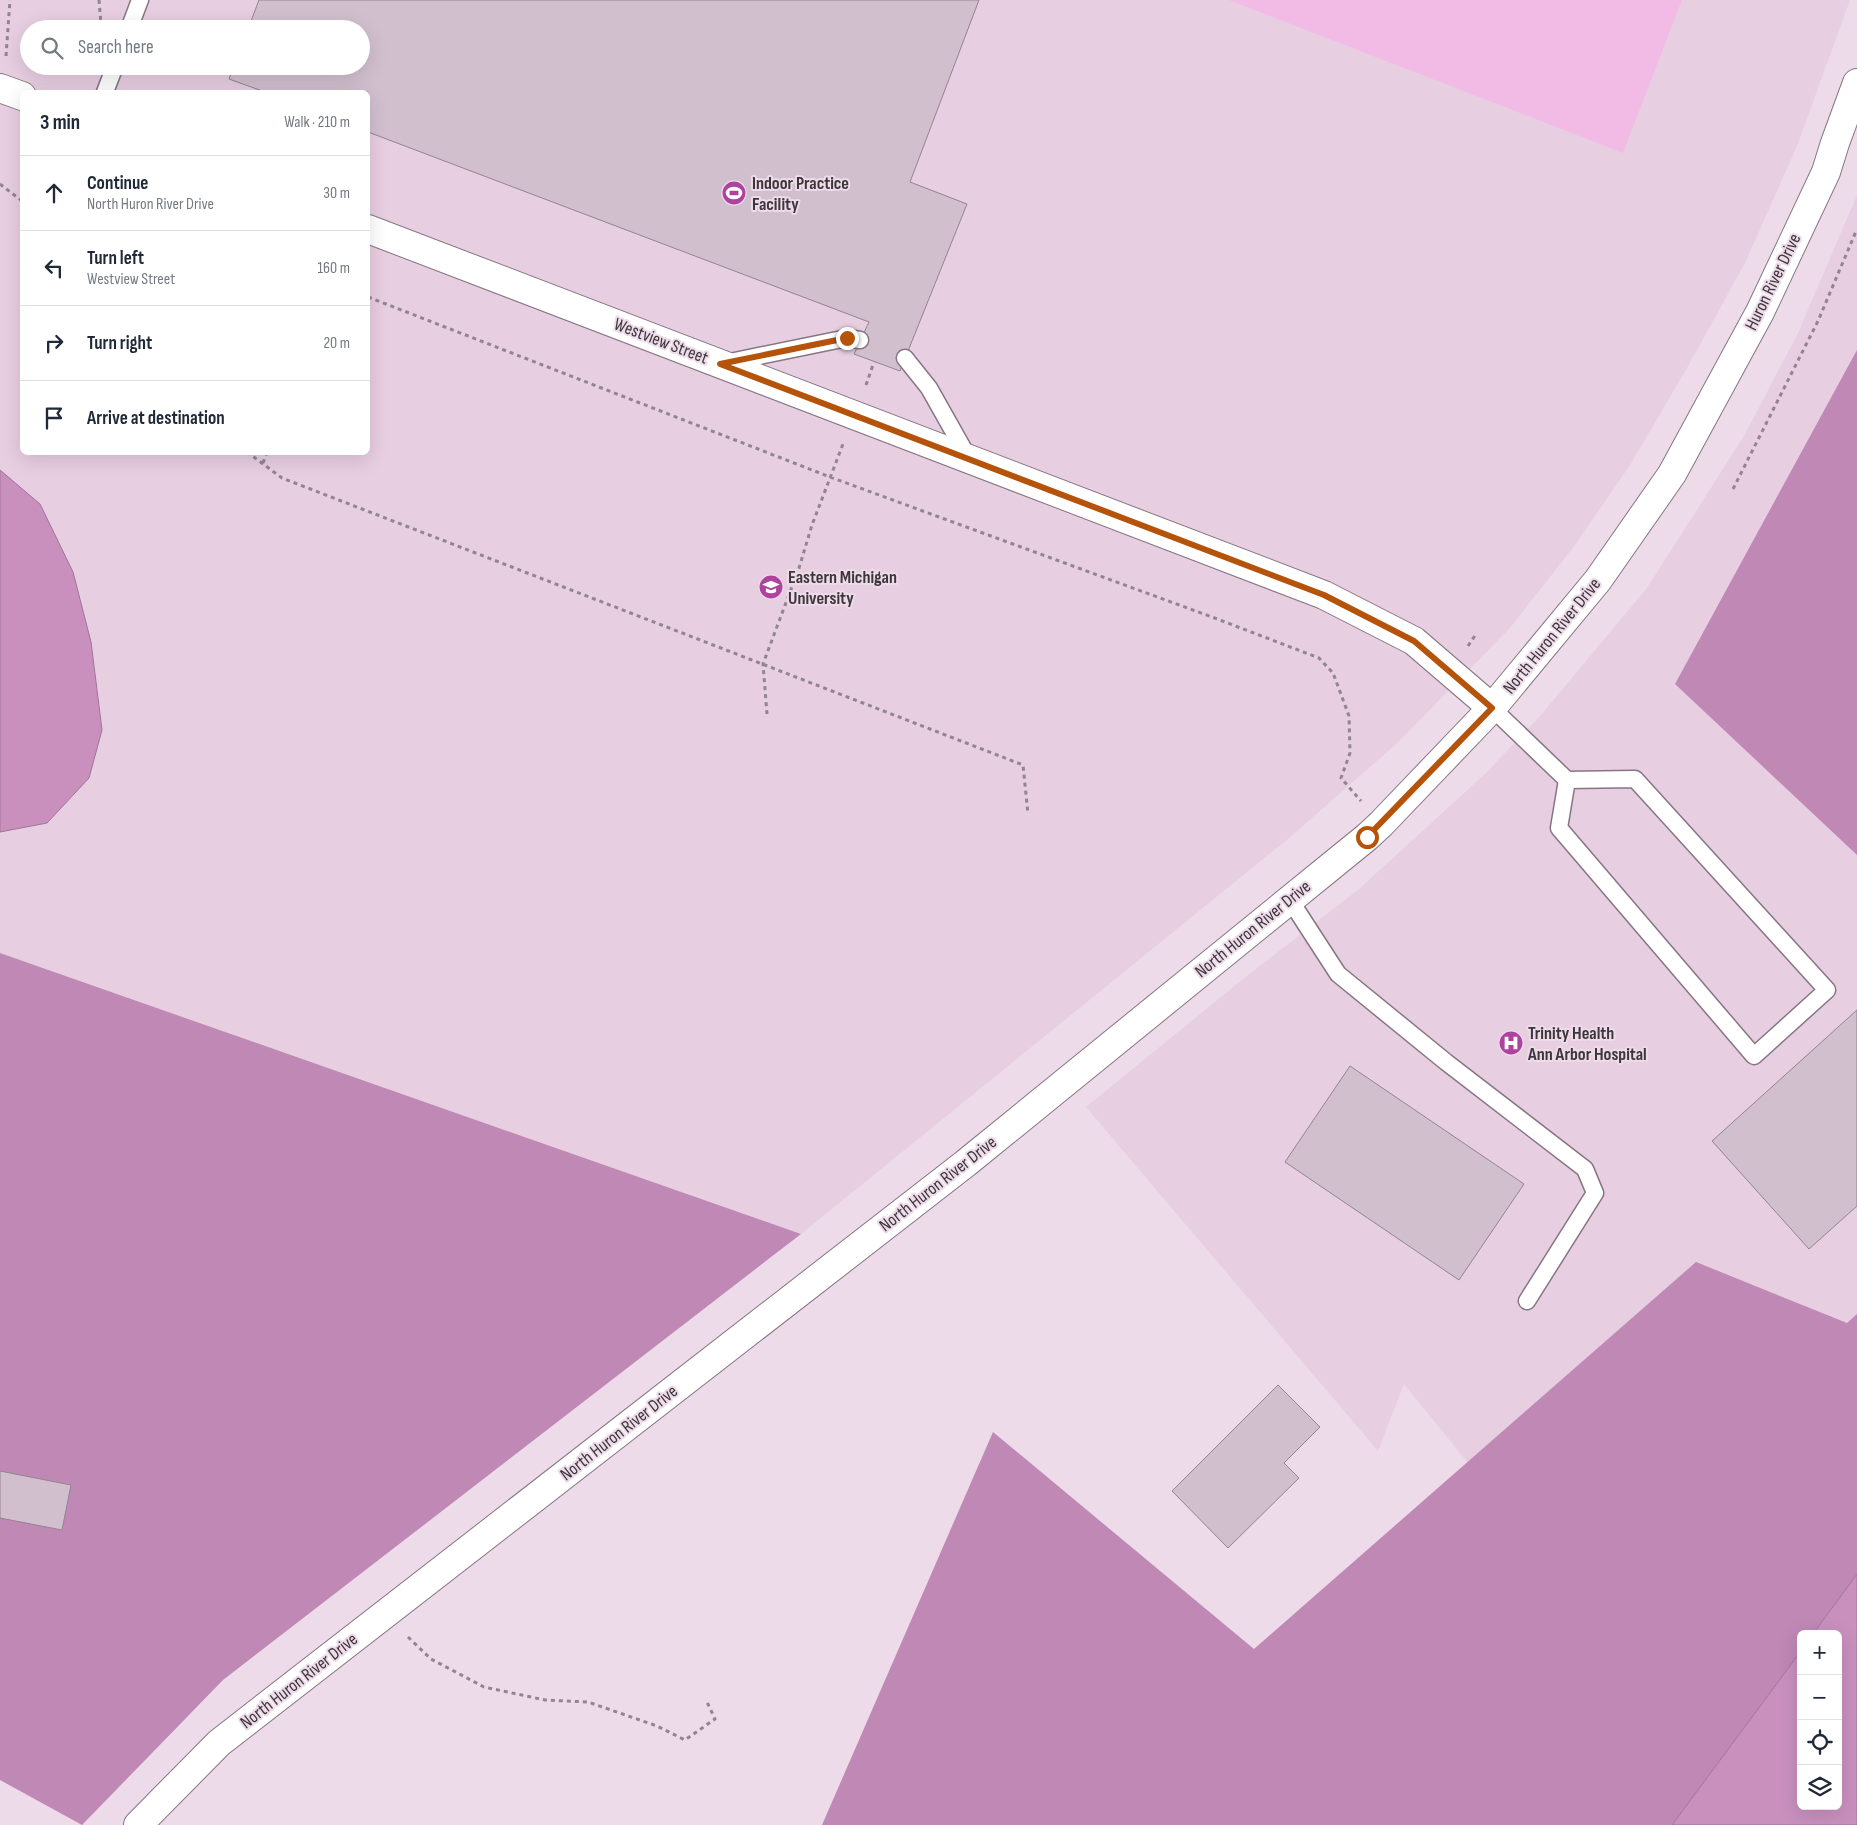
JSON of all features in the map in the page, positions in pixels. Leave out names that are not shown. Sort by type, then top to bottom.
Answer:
[{"type":"main road","name":"Huron River Drive","points":[[1672,474],[1760,312],[1826,172],[1857,83]]},
{"type":"main road","name":"Westview Street","points":[[370,230],[1324,595],[1414,641],[1492,708]]},
{"type":"main road","name":"North Huron River Drive","points":[[138,1825],[219,1743],[966,1163],[1381,824],[1492,708],[1598,580],[1672,474]]},
{"type":"lane","points":[[132,20],[140,0]]},
{"type":"lane","points":[[106,90],[112,75]]},
{"type":"lane","points":[[720,364],[847,338],[860,340]]},
{"type":"lane","points":[[905,358],[929,388],[969,459]]},
{"type":"lane","points":[[1492,708],[1568,780],[1635,779],[1827,990],[1754,1056],[1559,828],[1568,780]]},
{"type":"lane","points":[[1290,900],[1338,974],[1446,1062],[1585,1169],[1595,1193],[1527,1301]]},
{"type":"path","points":[[9,91],[10,0]]},
{"type":"path","points":[[99,0],[100,20]]},
{"type":"path","points":[[0,184],[20,199]]},
{"type":"path","points":[[1733,489],[1818,321],[1857,229]]},
{"type":"path","points":[[370,298],[830,477],[1319,658],[1333,673],[1349,716],[1350,754],[1341,778],[1381,824]]},
{"type":"path","points":[[251,455],[282,478],[1023,765],[1028,814]]},
{"type":"path","points":[[263,463],[266,455]]},
{"type":"path","points":[[767,714],[763,664],[799,568],[812,525],[830,477]]},
{"type":"path","points":[[384,1614],[431,1659],[484,1686],[544,1700],[588,1702],[657,1726],[685,1740],[715,1719],[707,1702]]},
{"type":"shaded area","name":"Eastern Michigan University","points":[[0,0],[1850,0],[1797,146],[1745,263],[1687,368],[1630,465],[1575,545],[1510,628],[1395,745],[1289,838],[801,1234],[0,953]]},
{"type":"shaded area","points":[[1229,0],[1682,0],[1623,153]]},
{"type":"shaded area","name":"Trinity Health Ann Arbor Hospital","points":[[1857,195],[1857,1574],[1816,1630],[1797,1630],[1797,1656],[1715,1767],[1404,1384],[1378,1451],[1086,1107],[1243,979],[1359,889],[1486,773],[1541,715],[1647,588],[1744,436],[1798,333]]},
{"type":"shaded area","points":[[1857,350],[1857,855],[1675,684]]},
{"type":"shaded area","points":[[0,470],[40,504],[73,572],[91,642],[102,730],[89,778],[47,823],[0,832]]},
{"type":"shaded area","points":[[0,953],[801,1234],[223,1680],[82,1825],[0,1780]]},
{"type":"shaded area","points":[[1696,1262],[1847,1323],[1857,1314],[1857,1574],[1816,1630],[1797,1630],[1797,1656],[1672,1825],[822,1825],[993,1432],[1254,1649]]},
{"type":"shaded area","points":[[1857,1574],[1857,1825],[1672,1825],[1797,1656],[1797,1810],[1842,1810],[1842,1630],[1816,1630]]},
{"type":"building","name":"Indoor Practice Facility","points":[[259,0],[979,0],[910,182],[967,204],[900,371],[854,354],[869,322],[370,133],[370,90],[259,90],[229,79],[231,75],[370,75],[370,20],[251,20]]},
{"type":"building","points":[[1857,1010],[1857,1206],[1809,1249],[1712,1141]]},
{"type":"building","points":[[1350,1066],[1524,1184],[1459,1280],[1285,1162]]},
{"type":"building","points":[[1278,1385],[1320,1427],[1284,1463],[1299,1478],[1228,1548],[1172,1491]]},
{"type":"building","points":[[0,1471],[71,1485],[62,1530],[0,1518]]},
{"type":"place","name":"Indoor Practice Facility","points":[[734,193]]},
{"type":"place","name":"Eastern Michigan University","points":[[771,587]]},
{"type":"place","name":"Trinity Health Ann Arbor Hospital","points":[[1511,1043]]},
{"type":"route","points":[[847,338],[720,364],[1324,595],[1414,641],[1492,708],[1367,837]]}]
